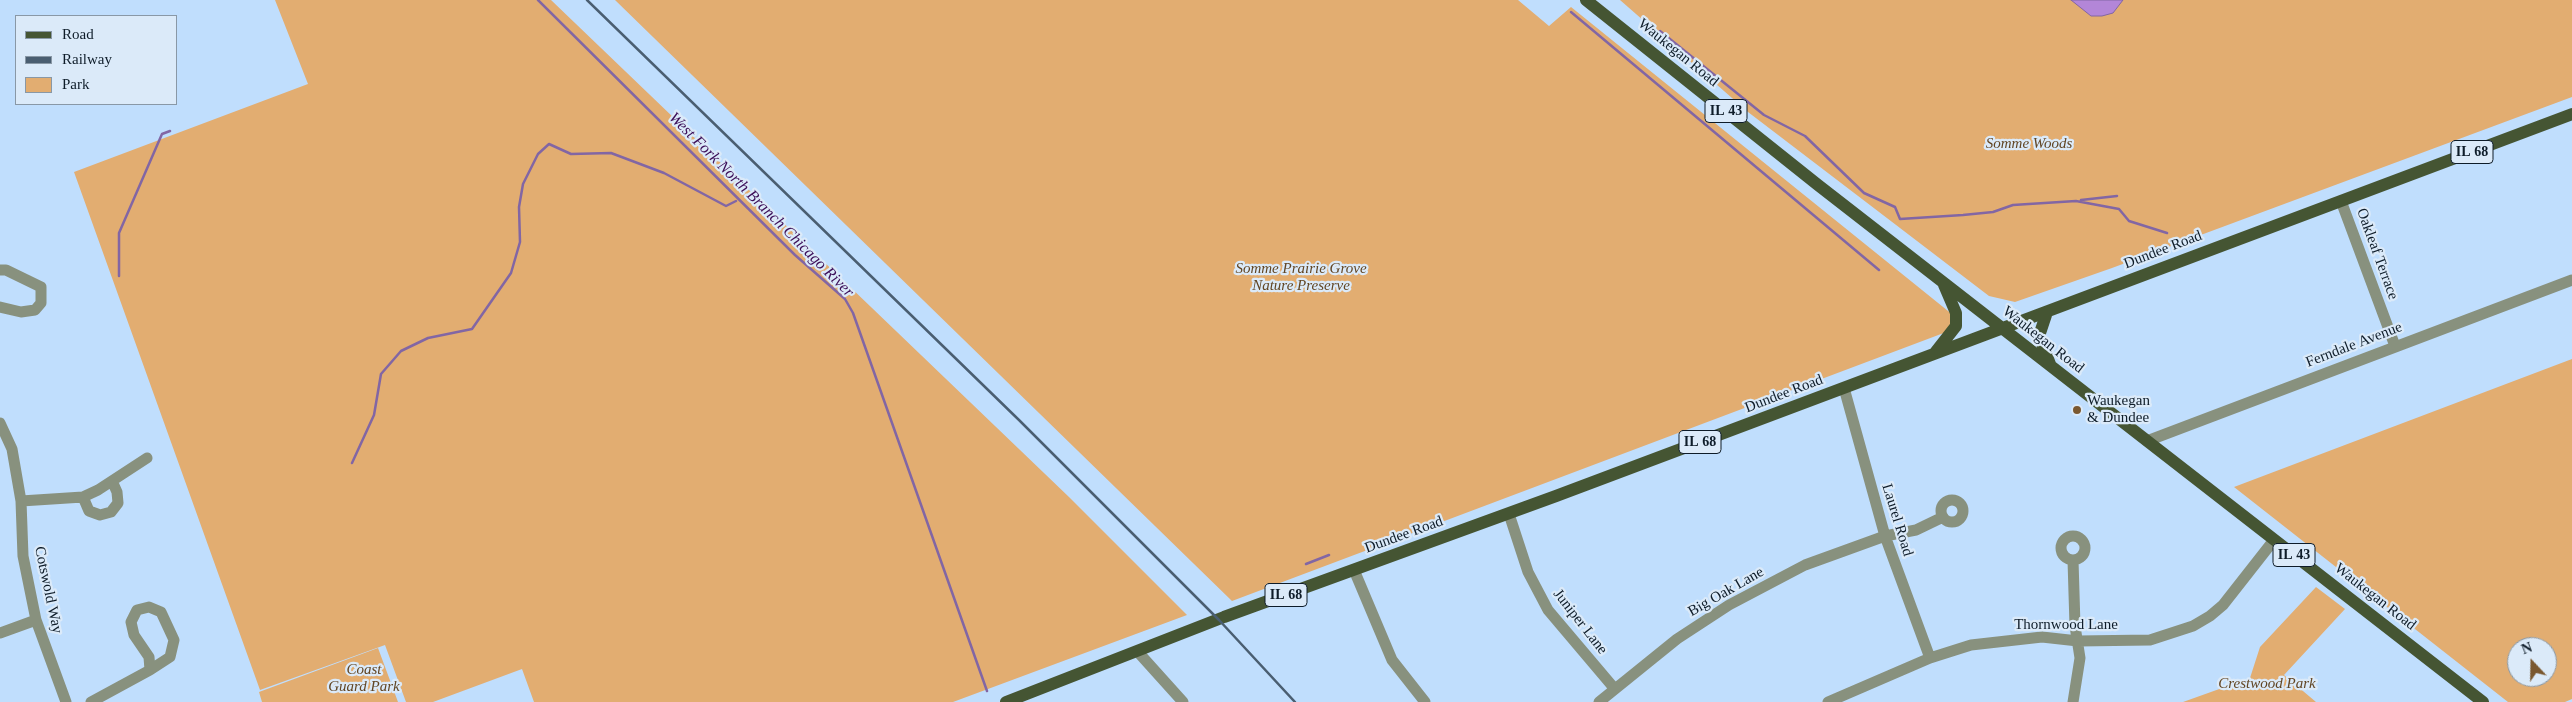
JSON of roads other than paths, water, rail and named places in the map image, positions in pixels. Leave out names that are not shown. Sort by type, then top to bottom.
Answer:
[{"type":"main road","name":"Waukegan Road","points":[[1586,0],[2002,329],[2483,702]]},
{"type":"main road","name":"Dundee Road","points":[[1009,701],[1224,617],[1509,514],[2572,114]]},
{"type":"main road","points":[[1934,354],[1956,326],[1956,313],[1943,282]]},
{"type":"main road","points":[[2047,312],[2039,336],[2051,367]]},
{"type":"street","name":"Oakleaf Terrace","points":[[2341,201],[2395,346]]},
{"type":"street","points":[[0,270],[6,270],[40,288],[41,303],[35,310],[21,312],[0,307]]},
{"type":"street","name":"Ferndale Avenue","points":[[2147,441],[2572,280]]},
{"type":"street","name":"Laurel Road","points":[[1844,388],[1885,536],[1930,658]]},
{"type":"street","name":"Cotswold Way","points":[[0,424],[12,449],[21,501],[23,556],[36,620],[66,702]]},
{"type":"street","points":[[21,501],[82,497],[112,481],[147,458]]},
{"type":"street","points":[[82,497],[89,511],[100,515],[111,512],[118,503],[117,492],[112,481]]},
{"type":"street","name":"Juniper Lane","points":[[1509,514],[1528,572],[1548,610],[1614,688]]},
{"type":"street","name":"Big Oak Lane","points":[[1599,702],[1677,639],[1729,606],[1805,564],[1885,536],[1916,530],[1943,517]]},
{"type":"street","name":"Thornwood Lane","points":[[1828,702],[1930,658],[1971,645],[2008,639],[2042,637],[2078,641],[2150,640],[2193,626],[2210,616],[2223,605],[2274,540]]},
{"type":"street","points":[[2073,560],[2075,626],[2080,658],[2073,702]]},
{"type":"street","points":[[1354,570],[1392,660],[1425,702]]},
{"type":"street","points":[[91,702],[150,670],[170,657],[174,640],[161,612],[149,607],[137,610],[132,622],[134,635],[149,657],[150,670]]},
{"type":"street","points":[[0,633],[36,620]]},
{"type":"street","points":[[1138,652],[1183,702]]},
{"type":"waterway","name":"West Fork North Branch Chicago River","points":[[538,0],[795,255],[845,299],[853,313],[987,691]]},
{"type":"waterway","points":[[1571,12],[1879,270]]},
{"type":"waterway","points":[[1660,31],[1764,115],[1805,136],[1864,193],[1895,207],[1900,219],[1993,212],[2013,205],[2076,201],[2119,209],[2129,221],[2167,233]]},
{"type":"waterway","points":[[119,276],[119,233],[162,134],[170,131]]},
{"type":"waterway","points":[[352,463],[374,415],[381,374],[401,351],[428,338],[472,329],[511,273],[520,242],[519,207],[523,184],[538,154],[549,144],[571,154],[611,153],[664,173],[726,206],[736,201]]},
{"type":"waterway","points":[[2081,200],[2117,196]]},
{"type":"waterway","points":[[1306,564],[1329,555]]},
{"type":"railway","points":[[587,0],[1020,421],[1219,620],[1295,702]]},
{"type":"place","name":"Waukegan & Dundee","points":[[2077,410]]},
{"type":"park label","name":"Somme Woods","points":[[2029,144]]},
{"type":"park label","name":"Somme Prairie Grove Nature Preserve","points":[[1301,278]]},
{"type":"park label","name":"Coast Guard Park","points":[[364,678]]},
{"type":"park label","name":"Crestwood Park","points":[[2267,684]]}]
